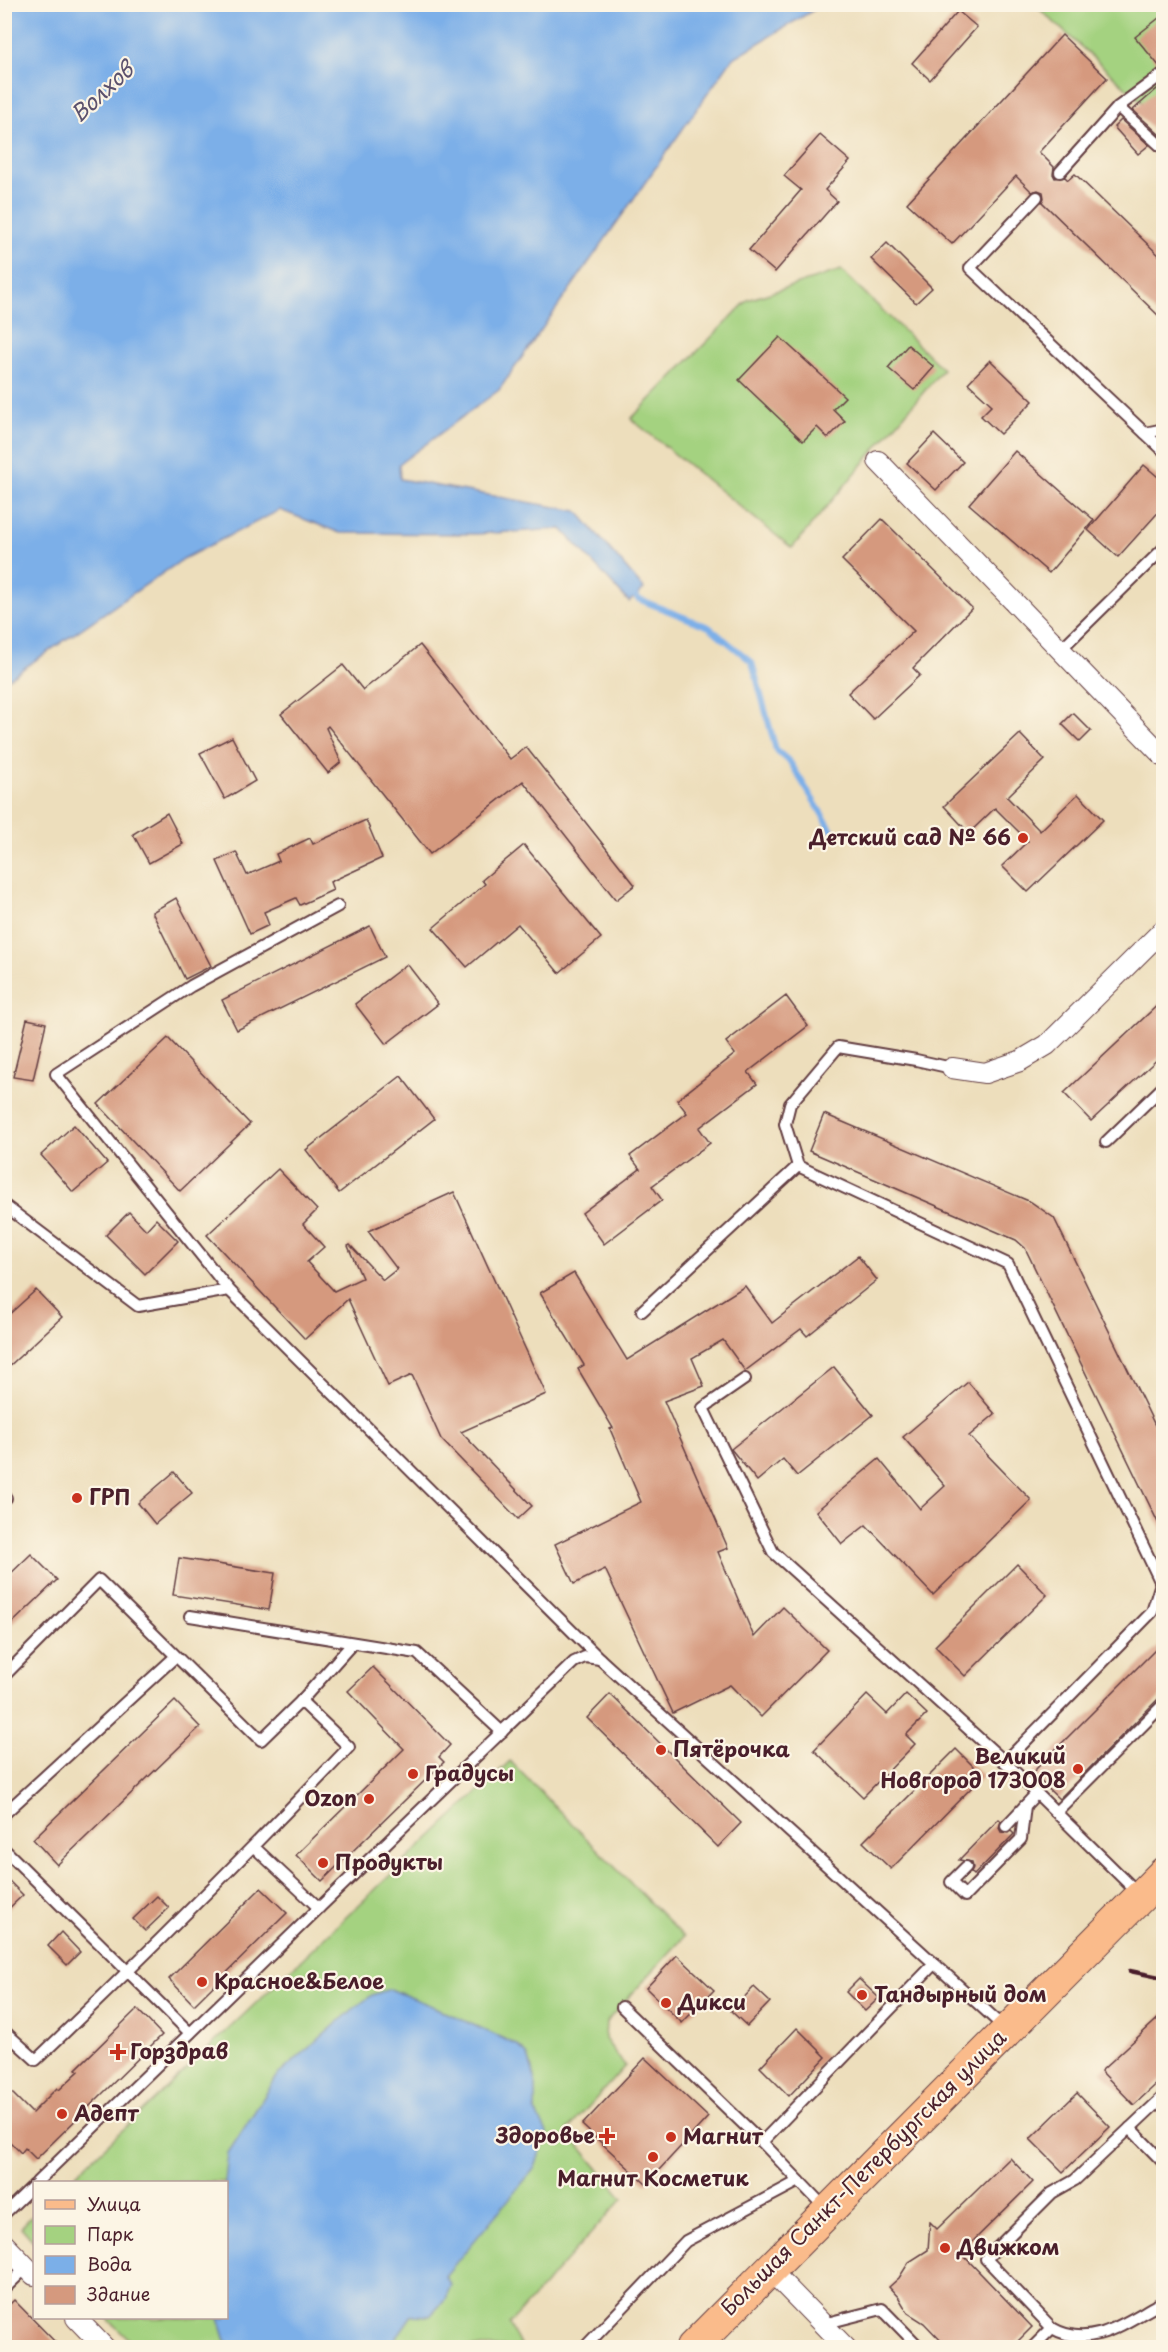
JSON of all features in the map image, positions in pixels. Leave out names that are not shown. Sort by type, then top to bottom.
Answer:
[{"type":"main road","name":"Большая Санкт-Петербургская улица","points":[[692,2348],[1006,2029],[1164,1873]]},
{"type":"street","points":[[878,461],[1164,757]]},
{"type":"street","points":[[952,1068],[985,1074],[1020,1061],[1047,1045],[1164,929]]},
{"type":"street","points":[[4,2244],[31,2271]]},
{"type":"street","points":[[769,2269],[846,2348]]},
{"type":"street","points":[[77,2319],[105,2348]]},
{"type":"lane","points":[[1060,172],[1118,108],[1164,73]]},
{"type":"lane","points":[[1118,108],[1164,149]]},
{"type":"lane","points":[[1037,197],[970,268],[1164,451]]},
{"type":"lane","points":[[1145,433],[1164,429]]},
{"type":"lane","points":[[1060,650],[1164,548]]},
{"type":"lane","points":[[338,906],[191,986],[56,1074],[229,1290],[600,1659],[1006,2029]]},
{"type":"lane","points":[[952,1068],[838,1047],[790,1104],[785,1124],[798,1166],[1008,1264],[1161,1583],[1152,1612],[1005,1762]]},
{"type":"lane","points":[[1106,1142],[1164,1086]]},
{"type":"lane","points":[[642,1311],[798,1166]]},
{"type":"lane","points":[[4,1205],[138,1306],[229,1290]]},
{"type":"lane","points":[[745,1379],[703,1408],[773,1552],[1005,1762],[1140,1896]]},
{"type":"lane","points":[[4,1676],[99,1580],[261,1740],[301,1701],[352,1644]]},
{"type":"lane","points":[[190,1616],[417,1653],[502,1732]]},
{"type":"lane","points":[[4,1814],[175,1657]]},
{"type":"lane","points":[[38,2181],[574,1662],[585,1657],[600,1659]]},
{"type":"lane","points":[[4,2031],[36,2060],[254,1847],[349,1747],[301,1701]]},
{"type":"lane","points":[[1056,1812],[1164,1704]]},
{"type":"lane","points":[[1006,1826],[1037,1793]]},
{"type":"lane","points":[[966,1867],[951,1882],[965,1896],[1021,1839],[1025,1806]]},
{"type":"lane","points":[[254,1847],[319,1908]]},
{"type":"lane","points":[[4,1849],[190,2033]]},
{"type":"lane","points":[[762,2142],[934,1964]]},
{"type":"lane","points":[[622,2007],[762,2142],[827,2210]]},
{"type":"lane","points":[[1157,2305],[1109,2331],[1089,2337],[1064,2335],[1052,2328],[986,2259],[1052,2193],[1075,2180],[1164,2096]]},
{"type":"lane","points":[[1130,2128],[1164,2163]]},
{"type":"lane","points":[[584,2348],[686,2241],[799,2181]]},
{"type":"lane","points":[[4,2214],[33,2186]]},
{"type":"lane","points":[[4,2289],[31,2271]]},
{"type":"lane","points":[[823,2324],[882,2309],[920,2348]]},
{"type":"lane","points":[[1032,2348],[1052,2328]]},
{"type":"green space","points":[[1035,5],[1163,5],[1163,121]]},
{"type":"green space","points":[[841,270],[943,369],[792,548],[631,419],[748,300]]},
{"type":"green space","points":[[510,1761],[684,1937],[606,2022],[605,2039],[625,2066],[567,2131],[623,2198],[509,2324],[521,2347],[136,2347],[108,2319],[228,2319],[228,2181],[69,2181]]},
{"type":"green space","points":[[33,2215],[33,2241],[21,2227]]},
{"type":"water","name":"Волхов","points":[[5,4],[822,5],[732,59],[499,390],[399,464],[400,479],[577,511],[644,589],[629,602],[562,529],[477,534],[340,533],[280,510],[185,558],[5,681]]},
{"type":"water","points":[[390,1989],[517,2045],[528,2056],[535,2078],[535,2109],[547,2133],[534,2169],[445,2276],[451,2285],[444,2301],[430,2316],[412,2315],[390,2347],[232,2347],[226,2341],[219,2319],[228,2319],[228,2181],[225,2181],[228,2153],[278,2075],[372,1995]]},
{"type":"building","points":[[958,11],[977,27],[930,80],[912,63]]},
{"type":"building","points":[[1164,14],[1164,66],[1160,67],[1135,37]]},
{"type":"building","points":[[1062,35],[1107,78],[1039,152],[1054,167],[1055,178],[1065,177],[1068,180],[1075,174],[1164,260],[1164,321],[1042,202],[1043,192],[1038,190],[1032,192],[1016,176],[952,244],[907,203]]},
{"type":"building","points":[[1164,83],[1164,132],[1160,135],[1133,110]]},
{"type":"building","points":[[1121,120],[1149,145],[1138,154],[1114,127]]},
{"type":"building","points":[[820,135],[850,161],[825,190],[837,201],[775,272],[749,250],[801,190],[784,176]]},
{"type":"building","points":[[887,243],[932,288],[916,303],[871,259]]},
{"type":"building","points":[[780,337],[845,397],[833,409],[845,421],[828,438],[817,427],[803,441],[739,380]]},
{"type":"building","points":[[908,345],[934,367],[914,390],[888,368]]},
{"type":"building","points":[[990,360],[1033,401],[1000,434],[981,416],[992,405],[968,383]]},
{"type":"building","points":[[934,434],[963,462],[936,490],[907,463]]},
{"type":"building","points":[[1015,451],[1094,520],[1049,573],[969,504]]},
{"type":"building","points":[[1144,465],[1164,482],[1164,506],[1118,557],[1088,530]]},
{"type":"building","points":[[882,519],[972,608],[913,668],[920,675],[873,719],[848,693],[914,631],[842,560]]},
{"type":"building","points":[[420,645],[510,759],[526,747],[635,885],[616,900],[523,781],[430,854],[328,726],[326,728],[341,762],[328,773],[281,714],[343,665],[363,690]]},
{"type":"building","points":[[1073,713],[1091,731],[1080,742],[1062,724]]},
{"type":"building","points":[[1020,734],[1045,760],[1007,797],[1040,831],[1078,794],[1103,820],[1028,892],[1002,866],[1028,841],[995,808],[969,833],[944,806]]},
{"type":"building","points":[[232,737],[255,781],[225,799],[200,753]]},
{"type":"building","points":[[167,813],[183,844],[149,863],[133,834]]},
{"type":"building","points":[[366,820],[382,858],[330,882],[333,890],[300,905],[296,898],[264,912],[269,925],[250,934],[217,861],[236,852],[247,875],[279,861],[276,854],[310,838],[313,844]]},
{"type":"building","points":[[524,845],[601,938],[559,973],[518,924],[467,967],[433,928],[485,884],[482,880]]},
{"type":"building","points":[[176,898],[211,966],[185,979],[152,912]]},
{"type":"building","points":[[370,926],[385,957],[237,1030],[222,1000]]},
{"type":"building","points":[[407,964],[438,1004],[386,1044],[355,1004]]},
{"type":"building","points":[[786,996],[808,1026],[748,1072],[757,1084],[699,1128],[710,1143],[652,1186],[662,1200],[604,1244],[582,1213],[640,1169],[630,1156],[687,1113],[677,1100],[735,1054],[726,1042]]},
{"type":"building","points":[[1164,999],[1164,1053],[1091,1121],[1064,1093]]},
{"type":"building","points":[[27,1019],[46,1023],[33,1080],[13,1077]]},
{"type":"building","points":[[168,1038],[250,1124],[180,1191],[98,1104]]},
{"type":"building","points":[[401,1076],[434,1119],[339,1193],[306,1150]]},
{"type":"building","points":[[824,1114],[1031,1202],[1054,1218],[1164,1444],[1164,1535],[1025,1248],[1016,1240],[809,1151]]},
{"type":"building","points":[[74,1125],[107,1163],[73,1192],[41,1155]]},
{"type":"building","points":[[278,1169],[317,1210],[303,1224],[324,1247],[307,1262],[334,1291],[362,1278],[348,1246],[350,1245],[383,1280],[397,1269],[368,1231],[454,1192],[546,1394],[461,1432],[532,1506],[518,1519],[441,1439],[412,1375],[388,1386],[348,1299],[305,1339],[207,1235]]},
{"type":"building","points":[[129,1212],[146,1230],[156,1219],[178,1241],[145,1274],[106,1235]]},
{"type":"building","points":[[858,1256],[877,1280],[807,1336],[801,1329],[745,1371],[723,1340],[692,1358],[704,1386],[664,1401],[728,1548],[718,1552],[754,1637],[783,1607],[827,1650],[761,1717],[730,1685],[673,1713],[605,1569],[574,1584],[555,1544],[641,1502],[610,1429],[613,1428],[578,1369],[584,1365],[540,1293],[574,1273],[627,1360],[745,1286],[772,1323]]},
{"type":"building","points":[[36,1290],[62,1317],[4,1371],[4,1319]]},
{"type":"building","points":[[834,1367],[873,1415],[797,1476],[783,1459],[757,1481],[731,1449]]},
{"type":"building","points":[[968,1382],[995,1414],[969,1436],[1031,1500],[933,1595],[866,1525],[842,1544],[816,1511],[879,1459],[920,1509],[945,1486],[903,1437]]},
{"type":"building","points":[[174,1472],[192,1493],[155,1524],[138,1503]]},
{"type":"building","points":[[31,1554],[57,1580],[4,1631],[4,1580]]},
{"type":"building","points":[[179,1558],[275,1573],[269,1610],[173,1595]]},
{"type":"building","points":[[1017,1564],[1047,1595],[965,1676],[935,1646]]},
{"type":"building","points":[[1164,1641],[1164,1693],[1059,1799],[1032,1773]]},
{"type":"building","points":[[373,1667],[450,1745],[439,1757],[444,1762],[322,1881],[296,1855],[404,1749],[348,1691]]},
{"type":"building","points":[[610,1694],[741,1823],[718,1847],[587,1718]]},
{"type":"building","points":[[906,1694],[927,1714],[906,1735],[915,1744],[863,1797],[814,1750],[867,1695],[887,1714]]},
{"type":"building","points":[[175,1701],[200,1727],[57,1865],[33,1839]]},
{"type":"building","points":[[956,1749],[983,1776],[891,1869],[863,1842]]},
{"type":"building","points":[[999,1819],[1001,1832],[1011,1831],[1014,1834],[974,1875],[971,1872],[972,1862],[959,1860]]},
{"type":"building","points":[[4,1876],[23,1895],[4,1913]]},
{"type":"building","points":[[261,1888],[287,1913],[194,2005],[169,1979]]},
{"type":"building","points":[[157,1896],[169,1908],[145,1931],[133,1919]]},
{"type":"building","points":[[61,1932],[80,1952],[67,1965],[48,1946]]},
{"type":"building","points":[[677,1955],[714,1990],[682,2023],[646,1988]]},
{"type":"building","name":"Тандырный дом","points":[[859,1979],[879,1998],[865,2011],[846,1992]]},
{"type":"building","points":[[754,1987],[770,2002],[747,2026],[731,2011]]},
{"type":"building","points":[[137,2009],[162,2035],[36,2159],[25,2148],[21,2153],[4,2136],[4,2085],[32,2113],[57,2088],[59,2090],[79,2071],[76,2069]]},
{"type":"building","points":[[1164,2013],[1164,2077],[1134,2105],[1101,2071]]},
{"type":"building","points":[[797,2028],[826,2057],[789,2096],[760,2067]]},
{"type":"building","points":[[645,2058],[708,2117],[646,2184],[582,2125]]},
{"type":"building","points":[[1077,2093],[1110,2127],[1063,2172],[1030,2139]]},
{"type":"building","points":[[1010,2158],[1033,2182],[961,2253],[1032,2327],[1011,2348],[948,2348],[924,2323],[908,2313],[889,2287],[899,2278],[909,2262],[928,2250],[930,2222],[937,2229]]},
{"type":"building","points":[[14,2300],[61,2348],[9,2348],[4,2343],[4,2310]]},
{"type":"waterway","points":[[632,592],[638,599],[709,627],[752,662],[776,750],[790,762],[836,837]]},
{"type":"railway","points":[[1130,1971],[1164,1978]]},
{"type":"place","name":"Детский сад № 66","points":[[1023,838]]},
{"type":"place","name":"ГРП","points":[[77,1498]]},
{"type":"place","name":"Пятёрочка","points":[[661,1750]]},
{"type":"place","name":"Великий Новгород 173008","points":[[1078,1769]]},
{"type":"place","name":"Градусы","points":[[413,1774]]},
{"type":"place","name":"Ozon","points":[[369,1799]]},
{"type":"place","name":"Продукты","points":[[323,1863]]},
{"type":"place","name":"Красное&Белое","points":[[202,1982]]},
{"type":"place","name":"Тандырный дом","points":[[862,1995]]},
{"type":"place","name":"Дикси","points":[[666,2003]]},
{"type":"place","name":"Горздрав","points":[[118,2052]]},
{"type":"place","name":"Адепт","points":[[62,2114]]},
{"type":"place","name":"Здоровье","points":[[607,2136]]},
{"type":"place","name":"Магнит","points":[[671,2137]]},
{"type":"place","name":"Магнит Косметик","points":[[653,2157]]},
{"type":"place","name":"Движком","points":[[945,2248]]}]
